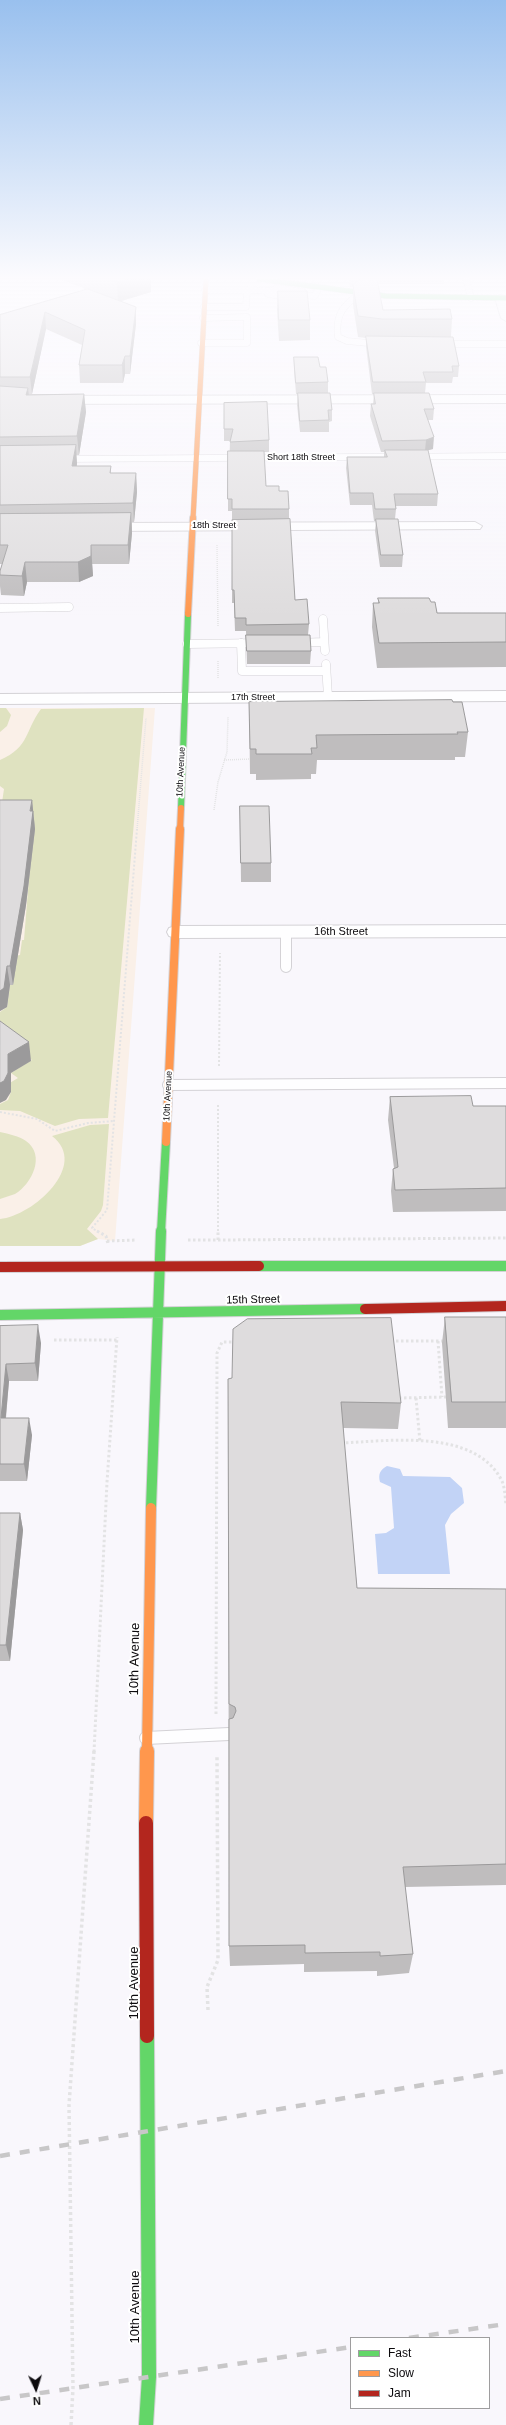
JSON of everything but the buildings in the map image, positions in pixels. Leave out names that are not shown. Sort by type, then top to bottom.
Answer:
[{"type":"main road","name":"10th Avenue","points":[[146,2425],[149,2369],[146,1738],[150,1542],[157,1314],[161,1266],[176,932],[184,698],[198,392]]},
{"type":"main road","points":[[0,1267],[506,1266]]},
{"type":"main road","name":"15th Street","points":[[0,1315],[157,1314],[506,1306]]},
{"type":"street","points":[[0,400],[506,399]]},
{"type":"street","name":"18th Street","points":[[93,527],[475,526]]},
{"type":"street","name":"17th Street","points":[[0,699],[506,696]]},
{"type":"street","name":"16th Street","points":[[176,932],[506,931]]},
{"type":"lane","name":"Short 18th Street","points":[[56,459],[506,456]]},
{"type":"lane","points":[[0,608],[69,607]]},
{"type":"lane","points":[[323,619],[325,651]]},
{"type":"lane","points":[[293,651],[288,643],[324,642]]},
{"type":"lane","points":[[240,643],[242,671],[266,668],[326,667],[328,697]]},
{"type":"lane","points":[[187,644],[267,643],[265,651]]},
{"type":"lane","points":[[286,932],[286,967]]},
{"type":"lane","points":[[168,1085],[506,1083]]},
{"type":"lane","points":[[146,1738],[223,1735]]},
{"type":"path","points":[[115,1266],[106,1236],[92,1228],[107,1210],[147,698]]},
{"type":"path","points":[[214,810],[218,782],[227,752],[228,715]]},
{"type":"path","points":[[224,760],[254,759]]},
{"type":"path","points":[[218,1240],[220,932]]},
{"type":"path","points":[[0,1112],[37,1119],[56,1131],[88,1123],[114,1122]]},
{"type":"path","points":[[107,1241],[506,1238]]},
{"type":"path","points":[[71,2425],[73,2388],[69,2105],[94,1782],[107,1482],[117,1340],[117,1314]]},
{"type":"path","points":[[47,1340],[117,1340]]},
{"type":"path","points":[[384,1341],[446,1341]]},
{"type":"path","points":[[438,1341],[442,1397]]},
{"type":"path","points":[[208,2010],[207,1987],[218,1960],[223,1735],[217,1353],[222,1342],[245,1342]]},
{"type":"path","points":[[395,1398],[446,1397]]},
{"type":"path","points":[[416,1398],[420,1442]]},
{"type":"path","points":[[341,1442],[445,1442],[470,1449],[489,1462],[502,1480],[506,1505]]},
{"type":"shaded area","points":[[0,708],[155,708],[115,1241],[98,1239],[80,1246],[0,1246]]},
{"type":"green space","points":[[0,708],[6,708],[11,715],[7,726],[0,732]]},
{"type":"green space","points":[[144,708],[108,1118],[79,1119],[55,1126],[20,1111],[0,1110],[0,1104],[8,1100],[11,1092],[8,1084],[18,1078],[11,1073],[32,1060],[0,1038],[0,1012],[7,1007],[10,985],[13,985],[14,956],[20,955],[22,940],[24,940],[34,816],[0,816],[4,789],[0,786],[0,760],[17,750],[22,744],[41,709]]},
{"type":"green space","points":[[109,1124],[103,1205],[101,1211],[87,1229],[98,1239],[80,1246],[0,1246],[0,1219],[13,1216],[27,1209],[41,1199],[53,1187],[61,1174],[65,1161],[62,1148],[52,1136],[90,1125]]},
{"type":"green space","points":[[0,1132],[17,1136],[26,1141],[32,1147],[36,1161],[31,1177],[27,1183],[15,1194],[0,1199]]},
{"type":"water","points":[[387,1466],[400,1469],[403,1476],[450,1477],[462,1488],[464,1503],[451,1514],[445,1525],[450,1574],[378,1574],[375,1534],[386,1533],[394,1528],[391,1487],[380,1482],[379,1479],[380,1472]]},
{"type":"railway","points":[[0,2156],[506,2071]]},
{"type":"railway","points":[[416,2337],[506,2324]]},
{"type":"railway","points":[[0,2399],[350,2347]]},
{"type":"traffic: fast","points":[[181,808],[188,614]]},
{"type":"traffic: fast","points":[[151,1508],[157,1314],[166,1142]]},
{"type":"traffic: fast","points":[[259,1266],[506,1266]]},
{"type":"traffic: fast","points":[[0,1315],[365,1309]]},
{"type":"traffic: fast","points":[[146,2425],[149,2377],[147,2036]]},
{"type":"traffic: slow","points":[[188,614],[200,392]]},
{"type":"traffic: slow","points":[[166,1142],[181,808]]},
{"type":"traffic: slow","points":[[146,1823],[151,1508]]},
{"type":"traffic: jam","points":[[0,1267],[259,1266]]},
{"type":"traffic: jam","points":[[365,1309],[506,1306]]},
{"type":"traffic: jam","points":[[146,1823],[147,2036]]}]
